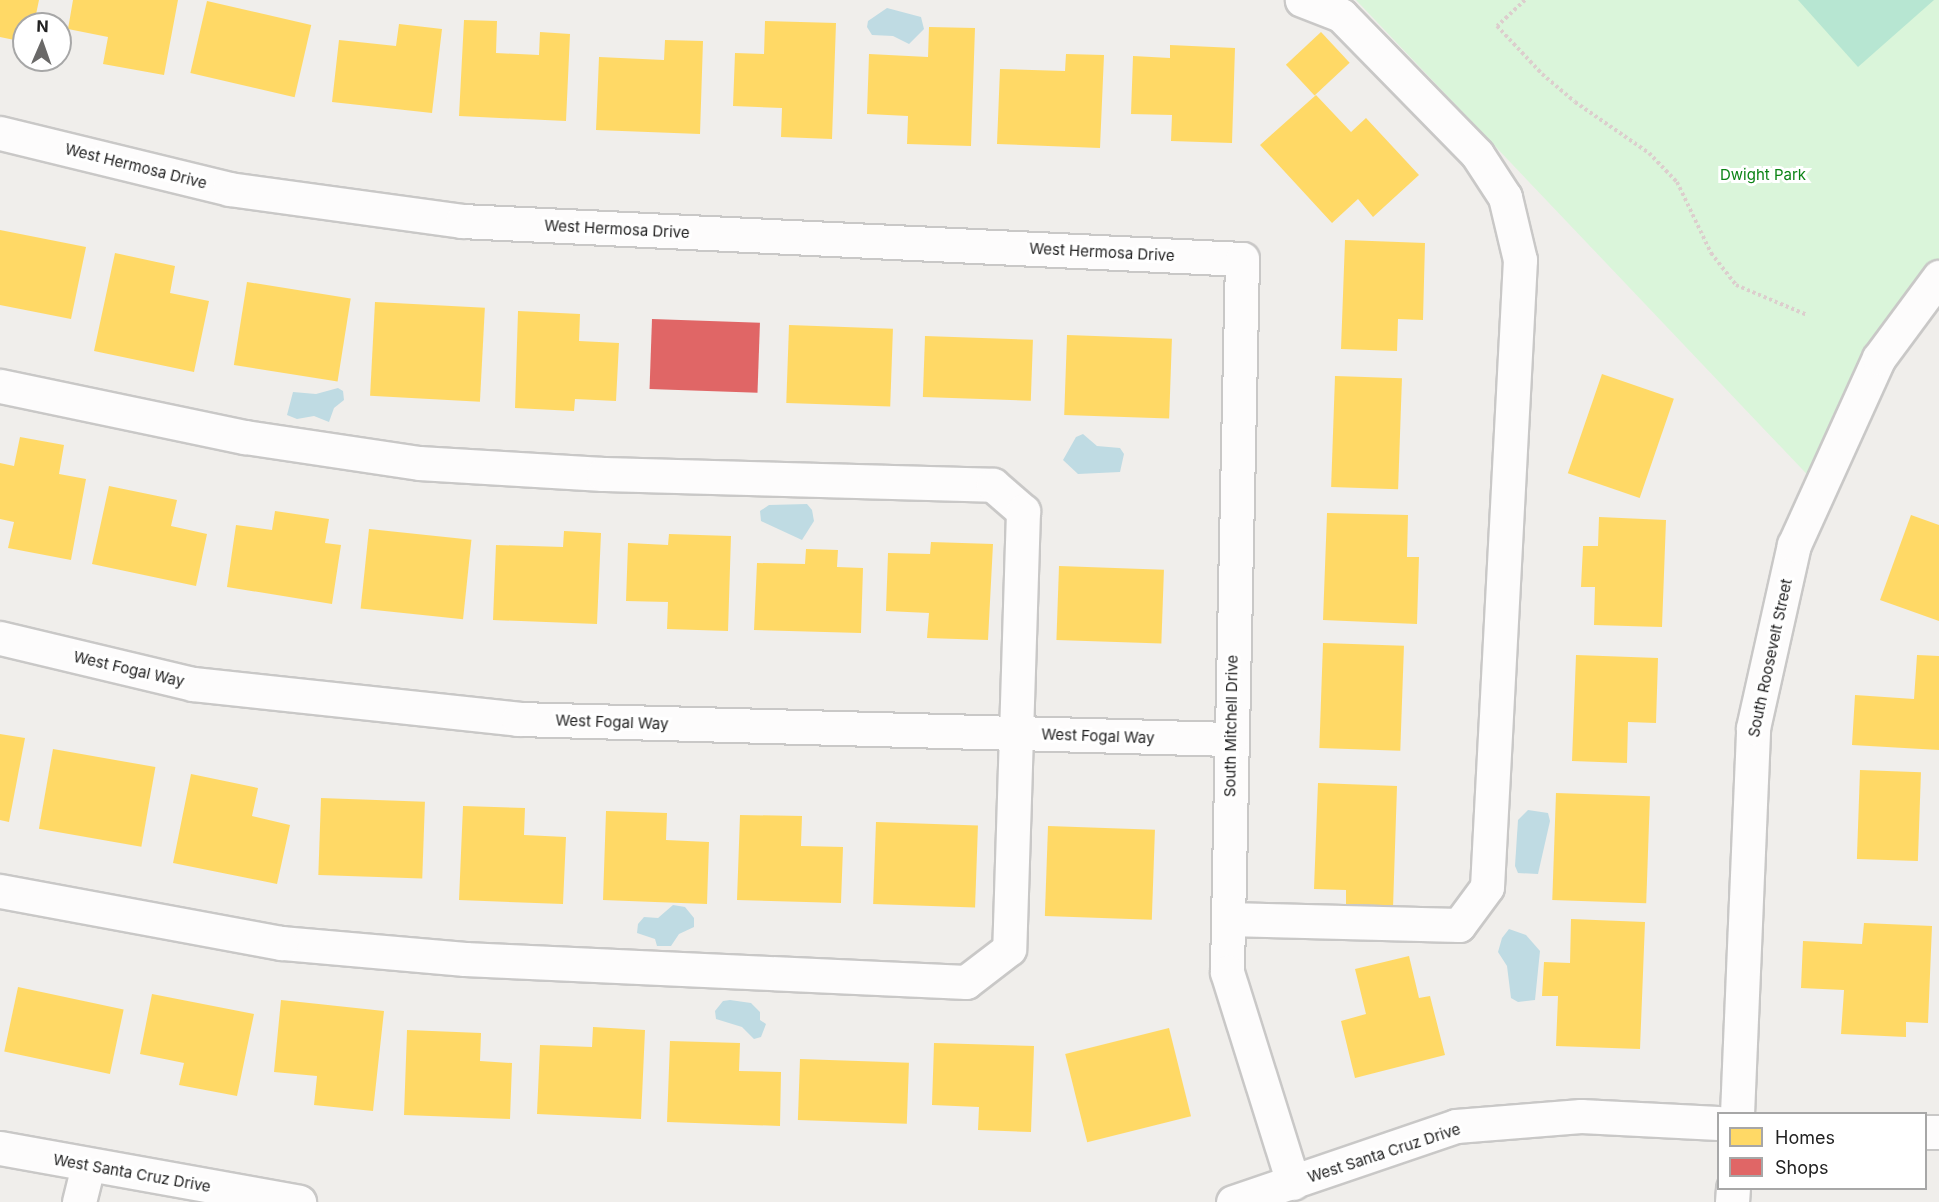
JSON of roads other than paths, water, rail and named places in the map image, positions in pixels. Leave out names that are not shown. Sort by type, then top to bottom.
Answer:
[{"type":"street","points":[[1228,920],[1459,925],[1487,887],[1520,260],[1506,197],[1477,154],[1341,15],[1302,0]]},
{"type":"street","name":"West Hermosa Drive","points":[[0,133],[229,189],[462,221],[1242,259]]},
{"type":"street","name":"South Mitchell Drive","points":[[1242,259],[1227,972],[1293,1184]]},
{"type":"street","name":"South Roosevelt Street","points":[[1737,1112],[1753,728],[1794,545],[1879,358],[1939,277]]},
{"type":"street","points":[[0,386],[245,437],[419,463],[603,474],[993,485],[1023,511],[1009,949],[966,982],[465,959],[281,943],[0,891]]},
{"type":"street","name":"West Fogal Way","points":[[0,638],[193,684],[518,719],[1231,739]]},
{"type":"street","name":"West Santa Cruz Drive","points":[[1233,1202],[1293,1184],[1456,1126],[1581,1116],[1717,1124]]},
{"type":"street","name":"West Santa Cruz Drive","points":[[0,1149],[299,1202]]},
{"type":"street","points":[[79,1202],[88,1166]]},
{"type":"water","points":[[887,8],[921,17],[924,29],[909,44],[893,36],[872,35],[867,27],[868,21]]},
{"type":"water","points":[[338,388],[343,391],[344,400],[334,408],[329,422],[314,416],[297,419],[287,415],[293,392],[316,394]]},
{"type":"water","points":[[1083,434],[1097,446],[1120,448],[1124,454],[1120,472],[1078,474],[1063,460],[1076,437]]},
{"type":"water","points":[[807,504],[812,510],[814,521],[802,540],[761,521],[760,511],[769,505]]},
{"type":"water","points":[[1528,810],[1548,813],[1550,821],[1538,874],[1518,873],[1515,866],[1518,820]]},
{"type":"water","points":[[673,905],[685,907],[694,918],[694,927],[679,934],[671,946],[657,946],[655,939],[637,933],[638,924],[644,917],[658,918]]},
{"type":"water","points":[[1509,929],[1526,935],[1540,951],[1535,1000],[1518,1002],[1511,998],[1507,966],[1498,952],[1502,938]]},
{"type":"water","points":[[723,1001],[751,1003],[760,1012],[760,1020],[766,1024],[761,1037],[754,1039],[742,1027],[716,1019],[715,1011]]},
{"type":"park label","name":"Dwight Park","points":[[1763,175]]}]
